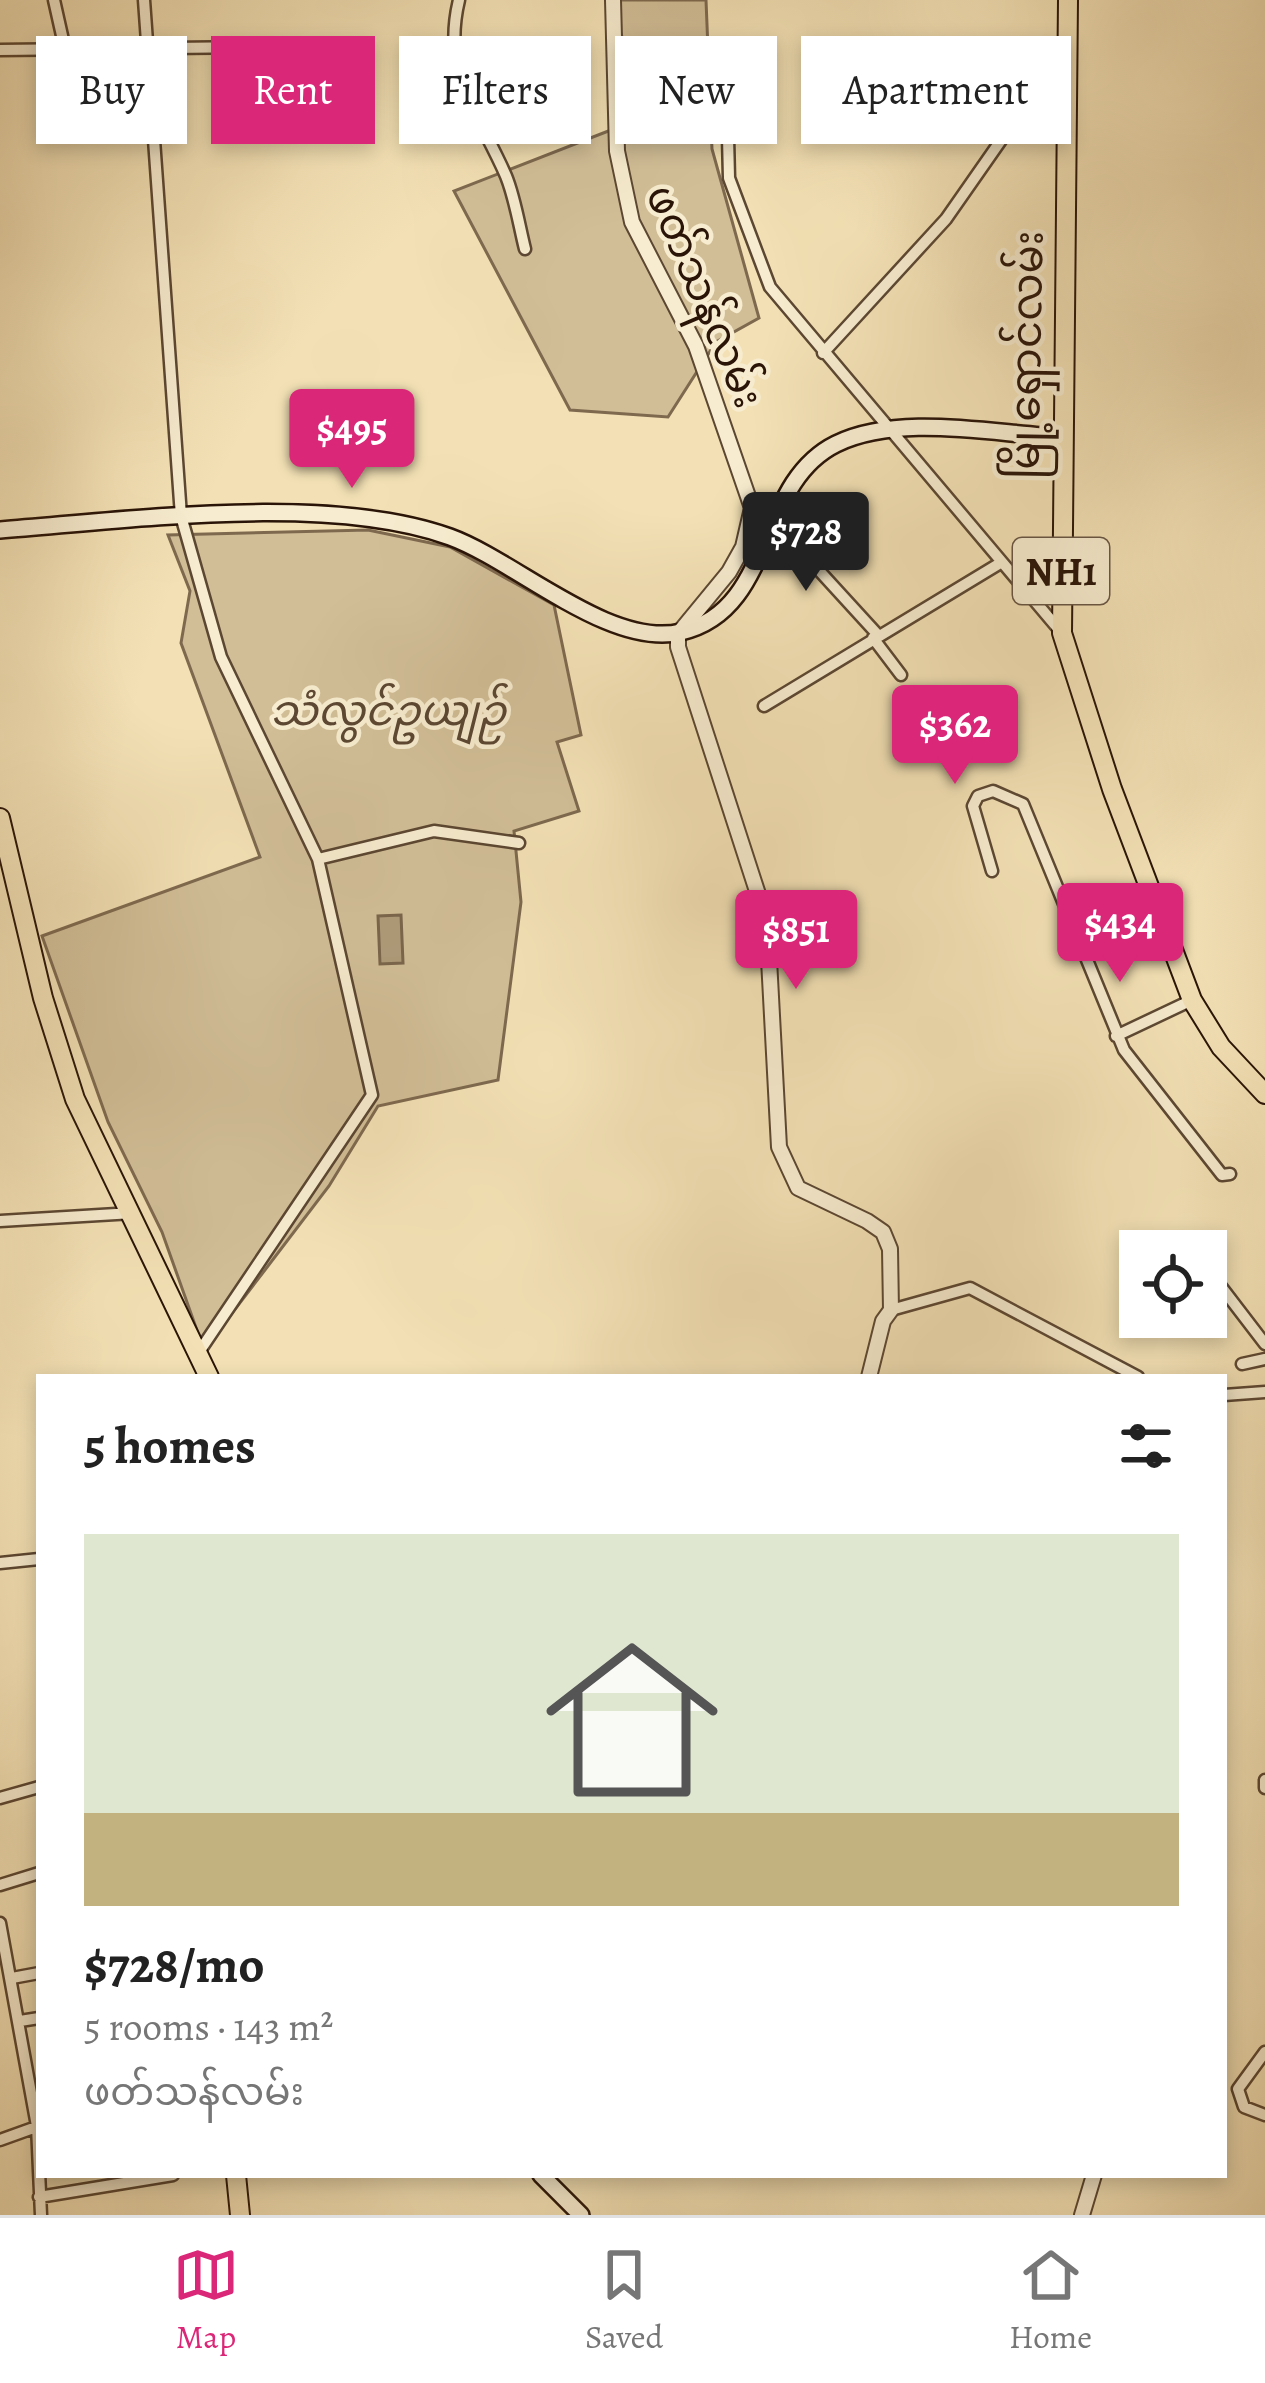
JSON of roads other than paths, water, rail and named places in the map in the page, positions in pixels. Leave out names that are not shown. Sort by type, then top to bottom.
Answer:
[{"type":"main road","name":"မြို့ရှောင်လမ်း","points":[[1066,36],[1068,0]]},
{"type":"main road","name":"မြို့ရှောင်လမ်း","points":[[1065,144],[1062,633],[1105,769],[1192,1000],[1221,1047],[1265,1094]]},
{"type":"main road","points":[[0,530],[181,516],[373,516],[453,538],[616,625],[678,634],[713,620],[734,604],[772,519],[806,465],[837,443],[890,429],[1061,437]]},
{"type":"main road","points":[[0,818],[7,876],[75,1099],[208,1374]]},
{"type":"main road","points":[[236,2178],[240,2215]]},
{"type":"main road","points":[[544,2178],[580,2215]]},
{"type":"street","points":[[55,0],[62,36]]},
{"type":"street","points":[[144,0],[148,36]]},
{"type":"street","points":[[460,0],[452,43],[455,71],[508,180],[525,249]]},
{"type":"street","name":"ဖတ်သန်လမ်း","points":[[613,0],[617,151],[632,222],[696,346],[752,508],[743,547],[729,572],[678,634]]},
{"type":"street","points":[[0,50],[36,49]]},
{"type":"street","points":[[156,144],[181,516],[221,657],[319,859],[372,1095],[200,1352]]},
{"type":"street","points":[[728,144],[729,178],[770,287],[1062,633]]},
{"type":"street","points":[[823,353],[946,219],[998,144]]},
{"type":"street","points":[[772,519],[876,637],[902,675]]},
{"type":"street","points":[[764,706],[1002,562]]},
{"type":"street","points":[[678,634],[693,700],[767,922],[779,1147],[798,1188],[883,1232],[890,1249],[891,1310],[883,1322],[870,1374]]},
{"type":"street","points":[[992,871],[973,806],[977,796],[993,791],[1013,795],[1023,804],[1116,1036],[1222,1175],[1230,1174]]},
{"type":"street","points":[[319,859],[434,831],[519,843]]},
{"type":"street","points":[[1116,1036],[1192,1000]]},
{"type":"street","points":[[0,1222],[133,1214]]},
{"type":"street","points":[[891,1310],[970,1288],[1132,1374]]},
{"type":"street","points":[[1227,1294],[1265,1344]]},
{"type":"street","points":[[1242,1364],[1265,1359]]},
{"type":"street","points":[[1227,1395],[1265,1393]]},
{"type":"street","points":[[0,1563],[36,1559]]},
{"type":"street","points":[[0,1798],[36,1788]]},
{"type":"street","points":[[0,1886],[36,1875]]},
{"type":"street","points":[[0,1923],[33,2066],[36,2102]]},
{"type":"street","points":[[11,1978],[36,1974]]},
{"type":"street","points":[[20,2021],[36,2018]]},
{"type":"street","points":[[1265,2052],[1238,2090],[1244,2107],[1265,2115]]},
{"type":"street","points":[[0,2140],[36,2127]]},
{"type":"street","points":[[39,2178],[41,2215]]},
{"type":"street","points":[[39,2197],[155,2178]]},
{"type":"street","points":[[1082,2215],[1093,2178]]},
{"type":"park label","name":"သံလွင်ဥယျဉ်","points":[[388,710]]}]
